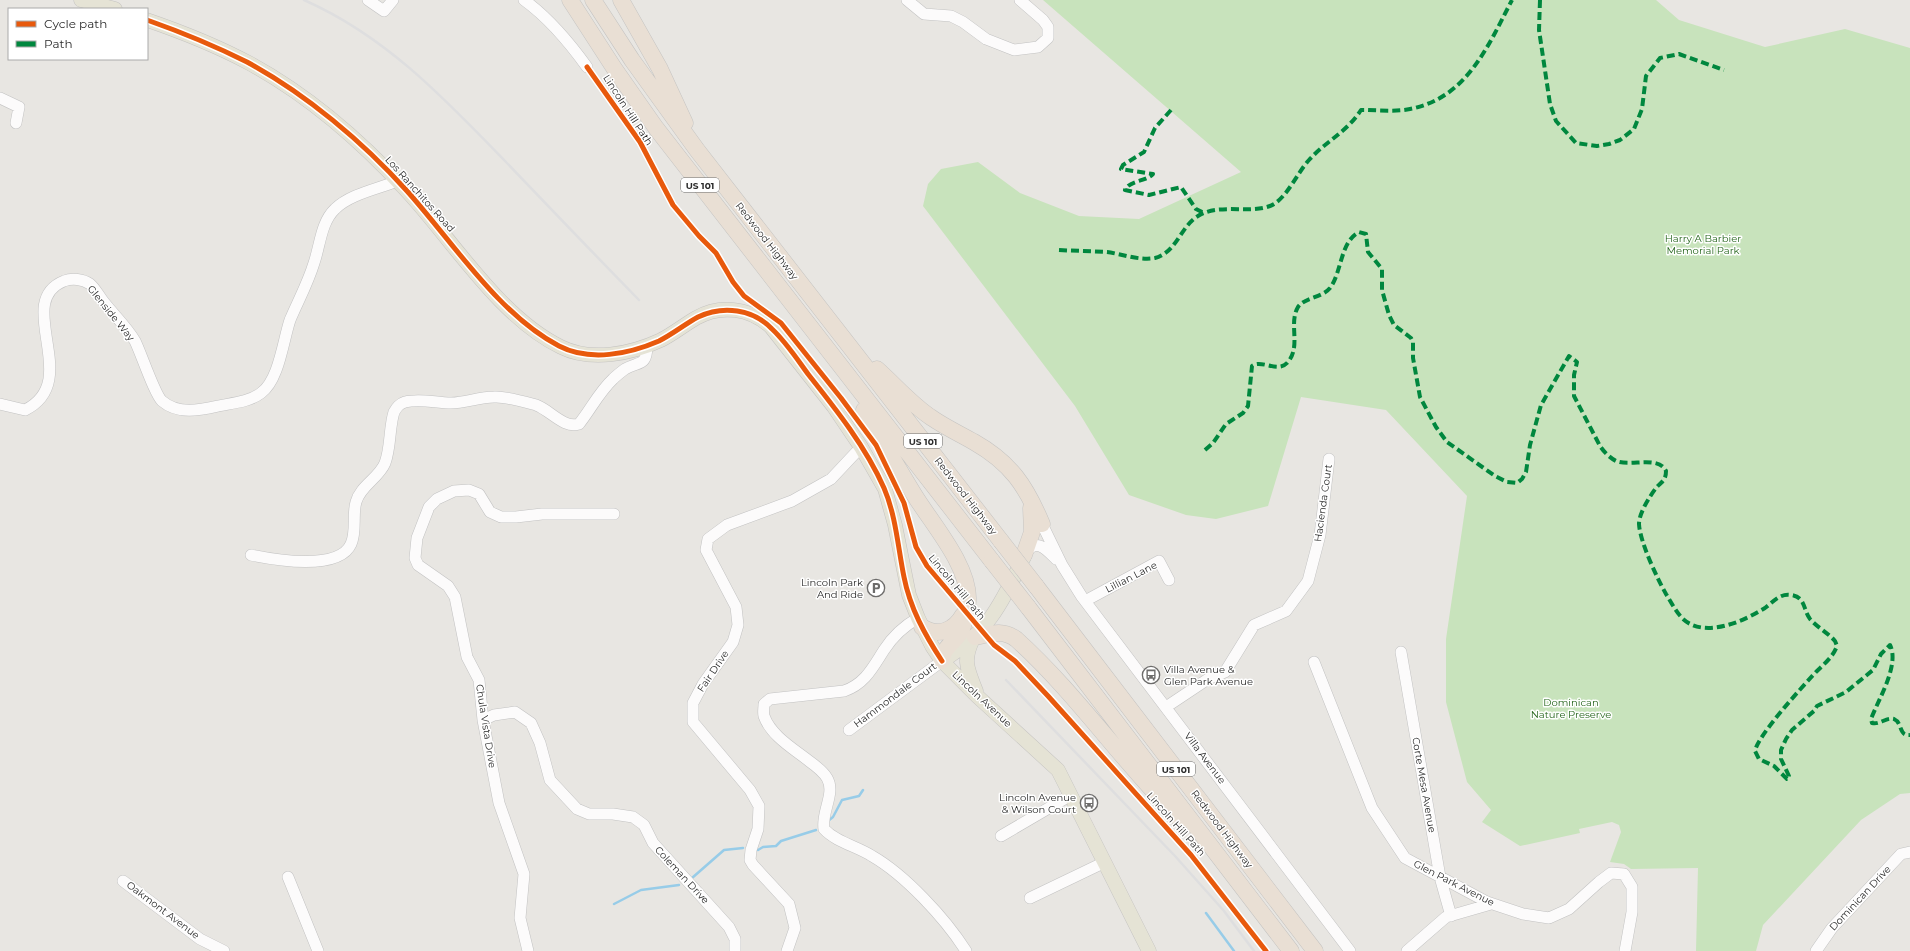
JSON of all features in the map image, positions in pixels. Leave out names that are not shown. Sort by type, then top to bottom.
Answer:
[{"type":"highway","name":"Redwood Highway","points":[[570,0],[614,68],[656,128],[1028,607],[1291,951]]},
{"type":"highway","name":"Redwood Highway","points":[[593,0],[636,66],[697,150],[1036,586],[1315,951]]},
{"type":"highway","points":[[621,0],[666,80],[697,150]]},
{"type":"highway","points":[[845,340],[929,417],[980,445],[1005,463],[1014,472],[1030,496],[1042,524]]},
{"type":"highway","points":[[838,363],[876,431],[958,564],[967,588],[967,607],[961,630],[944,651],[942,660]]},
{"type":"highway","points":[[1024,555],[1032,532],[1030,496]]},
{"type":"highway","points":[[920,623],[936,632],[949,630],[959,622],[967,607]]},
{"type":"highway","points":[[975,637],[1000,632],[1008,634],[1019,642],[1085,712],[1159,799],[1225,864]]},
{"type":"main road","points":[[81,0],[99,2],[113,8]]},
{"type":"main road","name":"Los Ranchitos Road","points":[[148,20],[228,53],[274,79],[301,97],[339,126],[368,150],[498,296],[517,315],[546,338],[561,347],[578,353],[597,355],[623,352],[647,345],[672,334]]},
{"type":"main road","name":"Lincoln Avenue","points":[[672,334],[696,318],[718,310],[737,310],[758,318],[778,335],[834,407],[861,447],[885,489],[895,525],[905,580],[920,623],[942,660],[977,696],[1058,770],[1149,951]]},
{"type":"main road","points":[[977,696],[966,662],[968,650],[975,637],[998,609],[1024,555]]},
{"type":"main road","points":[[942,660],[975,637]]},
{"type":"street","points":[[368,0],[384,11],[393,0]]},
{"type":"street","points":[[524,0],[533,6],[567,40],[587,67]]},
{"type":"street","points":[[907,0],[924,14],[951,16],[963,22],[986,39],[1014,50],[1038,47],[1048,38],[1048,27],[1043,20],[1020,0]]},
{"type":"street","points":[[0,98],[19,107],[16,123]]},
{"type":"street","name":"Glenside Way","points":[[0,404],[25,410],[34,405],[43,397],[48,384],[50,369],[44,316],[45,303],[49,291],[56,285],[66,280],[78,279],[90,284],[134,341],[161,401],[177,408],[195,411],[251,399],[268,386],[277,369],[291,319],[306,289],[325,223],[333,210],[342,202],[353,197],[379,189],[397,181]]},
{"type":"street","points":[[251,555],[268,559],[327,561],[347,551],[352,542],[356,501],[359,494],[385,464],[394,412],[397,406],[403,403],[418,401],[451,403],[494,397],[526,402],[540,407],[567,425],[573,426],[579,424],[602,390],[614,378],[625,369],[640,364],[644,360],[647,356],[647,345]]},
{"type":"street","name":"Fair Drive","points":[[787,951],[795,928],[789,904],[750,860],[751,850],[758,829],[759,806],[750,790],[693,722],[693,703],[703,684],[733,642],[738,625],[736,607],[706,550],[708,540],[727,525],[792,501],[831,479],[861,447]]},
{"type":"street","name":"Hacienda Court","points":[[1166,707],[1208,679],[1225,672],[1254,625],[1286,611],[1308,581],[1320,535],[1329,459]]},
{"type":"street","name":"Chula Vista Drive","points":[[528,951],[520,918],[524,874],[500,803],[483,720],[479,680],[467,657],[455,597],[448,586],[418,565],[415,558],[418,538],[429,507],[444,495],[461,489],[479,494],[490,512],[501,517],[542,514],[614,514]]},
{"type":"street","name":"Villa Avenue","points":[[1042,524],[1062,565],[1085,601],[1350,951]]},
{"type":"street","name":"Villa Avenue","points":[[1024,555],[1032,546],[1042,546],[1062,565]]},
{"type":"street","name":"Lillian Lane","points":[[1085,601],[1159,561],[1170,580]]},
{"type":"street","points":[[920,623],[897,634],[884,650],[874,667],[853,688],[844,691],[770,698],[764,704],[764,716],[774,731],[785,743],[822,771],[828,779],[830,788],[824,816],[824,829],[840,840],[871,855],[908,883],[925,901],[966,951]]},
{"type":"street","name":"Corte Mesa Avenue","points":[[1401,652],[1440,877],[1451,916]]},
{"type":"street","name":"Hammondale Court","points":[[849,730],[942,660]]},
{"type":"street","name":"Glen Park Avenue","points":[[1314,662],[1372,808],[1405,858],[1491,904],[1523,914],[1549,918],[1569,910],[1611,873],[1624,874],[1632,887],[1632,912],[1625,951]]},
{"type":"street","name":"Coleman Drive","points":[[483,720],[494,715],[516,712],[531,723],[540,743],[550,780],[577,809],[590,814],[612,814],[633,817],[644,825],[653,843],[729,927],[735,939],[735,951]]},
{"type":"street","points":[[1001,836],[1071,794]]},
{"type":"street","name":"Dominican Drive","points":[[1816,951],[1832,928],[1901,854],[1910,852]]},
{"type":"street","points":[[1030,898],[1105,862]]},
{"type":"street","points":[[288,877],[318,951]]},
{"type":"street","name":"Oakmont Avenue","points":[[123,881],[200,939],[224,951]]},
{"type":"street","points":[[1407,951],[1446,917],[1491,904]]},
{"type":"green space","name":"Harry A Barbier Memorial Park","points":[[1043,0],[1656,0],[1679,20],[1765,47],[1845,29],[1910,48],[1910,793],[1900,794],[1861,820],[1763,925],[1756,951],[1696,951],[1698,868],[1631,869],[1624,864],[1610,862],[1621,832],[1619,825],[1612,822],[1579,829],[1580,833],[1520,846],[1482,822],[1491,810],[1467,782],[1446,702],[1446,639],[1467,496],[1386,410],[1301,397],[1268,506],[1216,519],[1186,515],[1129,495],[1075,406],[923,206],[928,184],[941,169],[978,162],[1020,193],[1079,216],[1139,219],[1241,172]]},
{"type":"waterway","points":[[828,821],[833,817],[842,800],[859,796],[863,790]]},
{"type":"waterway","points":[[758,850],[763,847],[776,846],[781,841],[816,830]]},
{"type":"waterway","points":[[692,878],[724,850],[743,848]]},
{"type":"waterway","points":[[614,904],[641,890],[679,885]]},
{"type":"waterway","points":[[1206,913],[1234,951]]},
{"type":"railway","points":[[304,0],[334,15],[362,32],[388,50],[413,71],[460,115],[639,300]]},
{"type":"railway","points":[[1006,680],[1175,856],[1224,911],[1254,951]]},
{"type":"marked path","points":[[1059,250],[1107,252],[1137,258],[1155,258],[1168,251],[1192,220],[1206,212],[1224,209],[1261,208],[1276,203],[1286,192],[1309,160],[1322,147],[1349,125],[1361,110],[1392,111],[1410,109],[1430,103],[1447,94],[1461,82],[1484,52],[1512,0]]},
{"type":"marked path","points":[[1540,0],[1539,30],[1550,104],[1556,121],[1576,143],[1597,146],[1609,144],[1620,140],[1634,129],[1642,109],[1646,76],[1660,58],[1679,54],[1724,70]]},
{"type":"marked path","points":[[1171,110],[1155,128],[1144,152],[1123,165],[1121,169],[1153,174],[1150,177],[1130,184],[1125,190],[1149,195],[1181,187],[1196,209],[1204,213]]},
{"type":"marked path","points":[[1205,450],[1213,443],[1226,424],[1243,413],[1248,406],[1252,366],[1260,364],[1279,367],[1287,363],[1294,350],[1294,321],[1298,307],[1305,301],[1323,294],[1330,288],[1337,274],[1348,243],[1359,232],[1366,234],[1368,252],[1382,269],[1382,290],[1389,315],[1394,325],[1411,338],[1413,342],[1413,358],[1420,397],[1436,427],[1447,442],[1495,476],[1507,482],[1517,483],[1522,479],[1526,472],[1530,445],[1541,405],[1569,356],[1577,362],[1574,375],[1574,396],[1603,450],[1609,457],[1616,461],[1629,463],[1651,462],[1662,466],[1666,471],[1664,479],[1645,505],[1639,520],[1639,524],[1642,540],[1654,570],[1666,594],[1683,619],[1692,625],[1702,628],[1724,626],[1756,613],[1783,595],[1791,595],[1796,596],[1802,601],[1810,619],[1835,641],[1837,646],[1831,657],[1792,699],[1764,734],[1755,751],[1759,759],[1774,766],[1787,779],[1789,779],[1781,759],[1781,750],[1792,730],[1814,711],[1817,706],[1846,692],[1873,670],[1881,654],[1890,645],[1892,653],[1890,672],[1883,693],[1871,719],[1872,723],[1894,719],[1899,723],[1902,731],[1906,735],[1910,735]]},
{"type":"cycle path","points":[[148,20],[223,50],[247,62],[291,89],[333,120],[372,155],[407,191],[496,297],[516,316],[559,346],[583,354],[596,355],[622,353],[659,341],[698,317],[717,311],[727,310],[747,313],[764,322],[787,345],[839,414],[877,473],[884,488],[891,510],[910,600],[924,631],[942,661]]},
{"type":"cycle path","name":"Lincoln Hill Path","points":[[587,67],[640,142],[673,205],[699,236],[716,253],[733,282],[744,296],[781,323],[841,398],[876,445],[904,503],[916,547],[927,566],[994,645],[1015,661],[1048,696],[1191,855],[1266,951]]},
{"type":"place","name":"Lincoln Park And Ride","points":[[876,588]]},
{"type":"place","name":"Villa Avenue & Glen Park Avenue","points":[[1151,675]]},
{"type":"place","name":"Lincoln Avenue & Wilson Court","points":[[1089,803]]},
{"type":"park label","name":"Dominican Nature Preserve","points":[[1571,708]]}]
